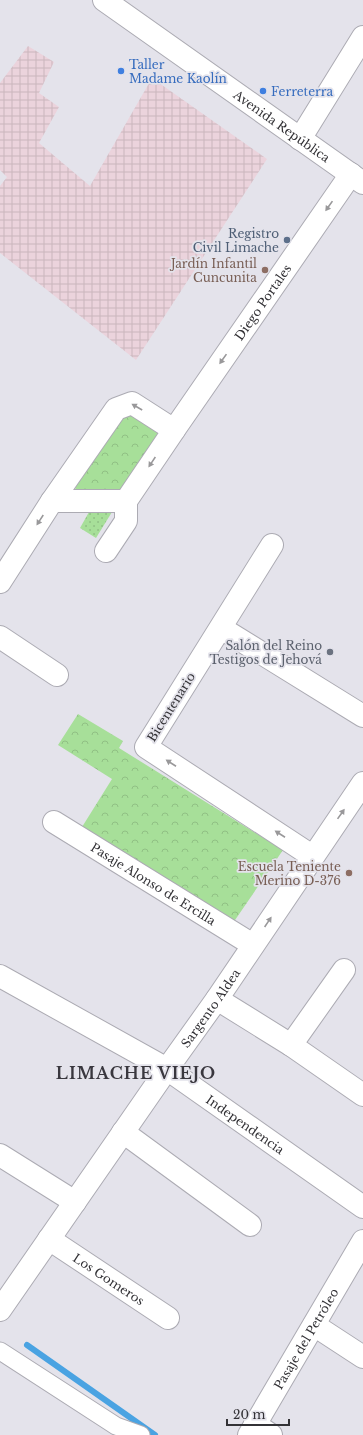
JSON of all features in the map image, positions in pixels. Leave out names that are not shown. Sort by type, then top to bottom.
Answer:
[{"type":"street","name":"Avenida República","points":[[104,0],[357,178]]},
{"type":"street","points":[[300,139],[363,37]]},
{"type":"street","name":"Diego Portales","points":[[126,501],[174,430],[357,178]]},
{"type":"street","points":[[0,582],[52,501],[116,409],[132,403],[174,430]]},
{"type":"street","points":[[52,501],[126,501],[126,521],[106,551]]},
{"type":"street","name":"Bicentenario","points":[[272,545],[146,747],[312,856]]},
{"type":"street","points":[[221,628],[363,716]]},
{"type":"street","points":[[0,637],[58,674]]},
{"type":"street","name":"Sargento Aldea","points":[[0,1309],[217,999],[312,856],[363,783]]},
{"type":"street","name":"Pasaje Alonso de Ercilla","points":[[54,822],[253,945]]},
{"type":"street","points":[[290,1045],[344,970]]},
{"type":"street","name":"Independencia","points":[[0,976],[167,1069],[363,1207]]},
{"type":"street","points":[[217,999],[290,1045],[363,1095]]},
{"type":"street","points":[[123,1132],[250,1225]]},
{"type":"street","points":[[0,1155],[75,1202]]},
{"type":"street","name":"Los Gomeros","points":[[49,1240],[168,1318]]},
{"type":"street","name":"Pasaje del Petróleo","points":[[258,1431],[314,1325],[363,1241]]},
{"type":"street","points":[[314,1325],[363,1357]]},
{"type":"street","points":[[0,1351],[116,1426],[141,1435]]},
{"type":"shaded area","points":[[28,46],[54,62],[39,93],[59,107],[39,143],[90,186],[152,78],[267,159],[136,360],[0,253],[0,186],[7,177],[0,170],[0,83]]},
{"type":"green space","points":[[131,408],[162,432],[120,492],[75,490],[79,473]]},
{"type":"green space","points":[[89,512],[112,512],[96,538],[80,528]]},
{"type":"green space","points":[[78,714],[123,741],[119,748],[283,850],[233,923],[82,827],[112,779],[58,745]]},
{"type":"waterway","points":[[27,1345],[155,1435]]},
{"type":"place","name":"Taller Madame Kaolín","points":[[121,71]]},
{"type":"place","name":"Ferreterra","points":[[263,91]]},
{"type":"place","name":"Registro Civil Limache","points":[[287,240]]},
{"type":"place","name":"Jardín Infantil Cuncunita","points":[[265,270]]},
{"type":"place","name":"Salón del Reino Testigos de Jehová","points":[[330,652]]},
{"type":"place","name":"Escuela Teniente Merino D-376","points":[[349,873]]},
{"type":"district","name":"LIMACHE VIEJO","points":[[136,1073]]}]
